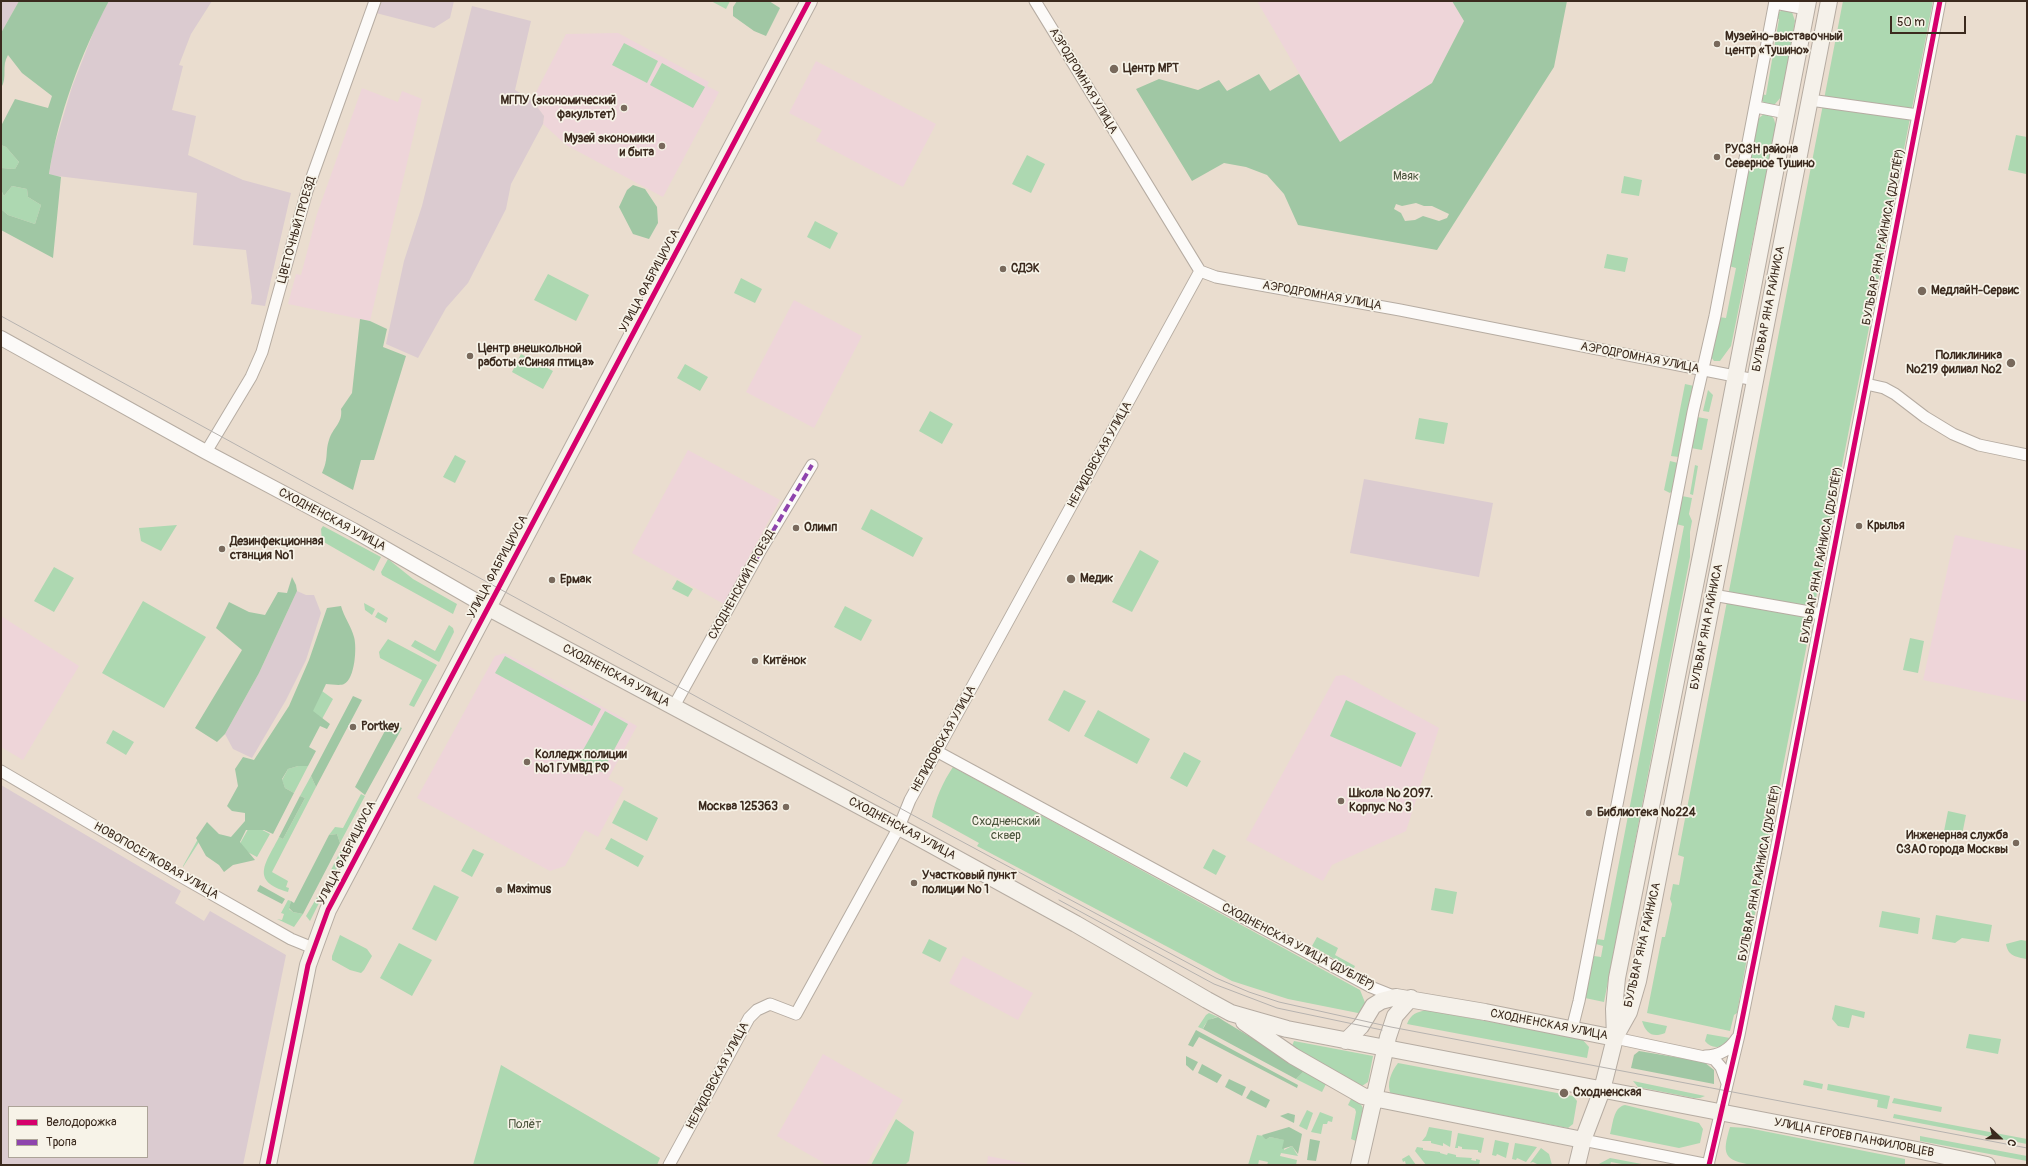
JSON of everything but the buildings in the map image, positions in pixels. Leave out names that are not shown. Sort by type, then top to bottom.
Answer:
[{"type":"main road","name":"УЛИЦА ФАБРИЦИУСА","points":[[268,1165],[299,1007],[313,948],[337,891],[809,1]]},
{"type":"main road","name":"БУЛЬВАР ЯНА РАЙНИСА","points":[[1615,1038],[1629,1012],[1638,981],[1829,1]]},
{"type":"main road","name":"БУЛЬВАР ЯНА РАЙНИСА","points":[[1615,1038],[1614,1009],[1617,978],[1736,376],[1807,5]]},
{"type":"main road","name":"СХОДНЕНСКАЯ УЛИЦА","points":[[487,607],[899,827],[1076,924],[1232,1013],[1293,1056],[1364,1096],[1372,1099],[1583,1140]]},
{"type":"main road","name":"СХОДНЕНСКАЯ УЛИЦА","points":[[1404,998],[1615,1038]]},
{"type":"main road","points":[[1346,1041],[1361,1026],[1373,1006],[1381,1001],[1404,998]]},
{"type":"main road","points":[[1359,1165],[1384,1048],[1394,1016],[1404,998]]},
{"type":"main road","name":"СХОДНЕНСКАЯ УЛИЦА","points":[[1232,1013],[1279,1028],[1721,1112]]},
{"type":"main road","points":[[1577,1165],[1583,1140],[1602,1090],[1615,1038]]},
{"type":"main road","name":"УЛИЦА ГЕРОЕВ ПАНФИЛОВЦЕВ","points":[[1721,1112],[1987,1165]]},
{"type":"street","name":"ЦВЕТОЧНЫЙ ПРОЕЗД","points":[[206,452],[251,377],[262,352],[307,191],[375,1]]},
{"type":"street","name":"АЭРОДРОМНАЯ УЛИЦА","points":[[1034,1],[1200,271],[1216,277],[1400,310],[1755,380]]},
{"type":"street","name":"БУЛЬВАР ЯНА РАЙНИСА (ДУБЛЁР)","points":[[1708,1165],[1738,1035],[1940,1]]},
{"type":"street","points":[[1572,1029],[1581,994],[1702,370],[1717,309],[1775,2],[1807,5]]},
{"type":"street","points":[[1810,100],[1918,115]]},
{"type":"street","points":[[1756,107],[1786,113]]},
{"type":"street","name":"НЕЛИДОВСКАЯ УЛИЦА","points":[[669,1165],[749,1018],[757,1010],[770,1004],[796,1014],[899,827],[910,800],[938,752],[1200,271]]},
{"type":"street","name":"СХОДНЕНСКАЯ УЛИЦА","points":[[1,338],[206,452],[360,534],[487,607]]},
{"type":"street","points":[[1866,384],[1884,388],[1895,394],[1925,417],[1954,434],[1979,445],[2027,455]]},
{"type":"street","name":"СХОДНЕНСКИЙ ПРОЕЗД","points":[[674,706],[759,553],[812,465]]},
{"type":"street","points":[[1713,595],[1821,614]]},
{"type":"street","name":"СХОДНЕНСКАЯ УЛИЦА (ДУБЛЁР)","points":[[938,752],[1371,987],[1404,998]]},
{"type":"street","name":"НОВОПОСЕЛКОВАЯ УЛИЦА","points":[[1,771],[291,939],[313,948]]},
{"type":"street","points":[[1702,1056],[1722,1052],[1733,1044],[1738,1035]]},
{"type":"street","name":"СХОДНЕНСКАЯ УЛИЦА","points":[[1615,1038],[1702,1056],[1718,1062],[1727,1084]]},
{"type":"street","points":[[1583,1140],[1708,1165]]},
{"type":"shaded area","points":[[1,1],[19,1],[1,33]]},
{"type":"shaded area","points":[[109,1],[212,1],[191,34],[179,65],[183,66],[172,110],[196,116],[188,155],[243,180],[291,193],[265,306],[251,304],[252,297],[246,250],[193,245],[197,193],[49,175],[53,150],[72,87],[97,23]]},
{"type":"shaded area","points":[[381,1],[454,1],[450,18],[434,28],[376,13]]},
{"type":"shaded area","points":[[1257,1],[1452,1],[1464,21],[1432,83],[1339,142]]},
{"type":"shaded area","points":[[472,6],[531,21],[515,90],[532,100],[544,116],[543,124],[511,184],[506,209],[468,283],[446,308],[418,358],[386,344],[404,261],[422,206]]},
{"type":"shaded area","name":"МГПУ (экономический факультет)","points":[[618,33],[709,82],[707,86],[719,92],[663,197],[566,145],[543,124],[544,116],[532,100],[566,34]]},
{"type":"shaded area","points":[[816,61],[936,124],[903,187],[816,141],[822,130],[789,113]]},
{"type":"shaded area","points":[[362,88],[398,102],[402,91],[422,99],[370,321],[288,304],[296,274],[301,275],[317,214]]},
{"type":"shaded area","points":[[794,300],[862,336],[814,428],[746,392]]},
{"type":"shaded area","points":[[688,450],[780,500],[724,604],[632,553]]},
{"type":"shaded area","points":[[1364,479],[1493,503],[1479,577],[1350,553]]},
{"type":"shaded area","points":[[1955,535],[2027,551],[2027,702],[1923,680]]},
{"type":"shaded area","points":[[297,591],[306,595],[314,595],[321,613],[306,660],[286,700],[252,758],[233,749],[225,734],[259,673]]},
{"type":"shaded area","points":[[1,616],[79,666],[23,760],[1,747]]},
{"type":"shaded area","name":"Колледж полиции №1 ГУМВД РФ","points":[[505,653],[637,726],[608,779],[624,788],[598,837],[585,830],[565,866],[550,871],[417,798],[495,656]]},
{"type":"shaded area","name":"Школа № 2097. Корпус № 3","points":[[1344,675],[1439,728],[1406,831],[1332,865],[1323,881],[1246,840],[1336,676]]},
{"type":"shaded area","points":[[1,785],[181,891],[175,903],[204,921],[210,911],[286,955],[243,1165],[1,1165]]},
{"type":"shaded area","points":[[963,956],[1033,993],[1018,1020],[949,983]]},
{"type":"shaded area","points":[[823,1054],[903,1100],[866,1165],[823,1165],[824,1163],[777,1136]]},
{"type":"shaded area","points":[[988,1156],[1033,1165],[987,1165]]},
{"type":"green space","points":[[19,1],[109,1],[80,63],[58,129],[49,174],[61,177],[53,258],[1,230],[1,209],[8,215],[35,224],[41,205],[28,197],[27,189],[12,186],[4,196],[1,190],[1,168],[15,169],[19,162],[6,147],[1,145],[1,126],[15,99],[48,108],[52,96],[22,73],[8,55],[5,63],[4,80],[1,88],[1,33]]},
{"type":"green space","points":[[711,1],[730,1],[726,9]]},
{"type":"green space","points":[[737,1],[769,1],[780,8],[766,36],[754,31],[733,16],[733,7]]},
{"type":"green space","name":"Маяк","points":[[1452,1],[1567,1],[1554,67],[1437,250],[1298,225],[1284,194],[1267,175],[1246,167],[1224,163],[1192,181],[1136,89],[1159,79],[1198,90],[1219,80],[1227,91],[1259,74],[1270,91],[1299,74],[1340,142],[1432,83],[1464,21]],"holes":[[[1416,203],[1424,206],[1432,206],[1449,214],[1447,218],[1439,221],[1423,216],[1415,220],[1405,221],[1401,213],[1394,209],[1396,204],[1402,206]]]},
{"type":"green space","points":[[1843,1],[1933,1],[1768,843],[1737,1013],[1734,1015],[1730,1031],[1647,1013],[1662,937],[1665,937],[1672,904],[1670,899],[1673,884],[1679,885],[1684,857],[1678,855]]},
{"type":"green space","points":[[1785,9],[1792,12],[1795,21],[1782,96],[1775,104],[1766,104],[1762,101],[1761,94],[1766,95],[1779,19],[1775,18],[1777,13]]},
{"type":"green space","points":[[624,43],[658,61],[647,83],[612,65]]},
{"type":"green space","points":[[662,63],[705,87],[693,108],[650,85]]},
{"type":"green space","points":[[1764,114],[1770,114],[1774,119],[1776,127],[1731,346],[1720,361],[1714,361],[1711,357],[1719,317],[1726,318],[1736,268],[1729,266],[1757,124],[1759,118]]},
{"type":"green space","points":[[2016,135],[2027,137],[2026,174],[2008,170]]},
{"type":"green space","points":[[1,145],[6,147],[19,162],[15,169],[1,168]]},
{"type":"green space","points":[[1027,155],[1045,164],[1031,193],[1012,184]]},
{"type":"green space","points":[[1624,176],[1642,180],[1639,196],[1621,193]]},
{"type":"green space","points":[[633,185],[645,189],[657,207],[658,223],[649,239],[633,234],[619,207],[627,190]]},
{"type":"green space","points":[[12,186],[27,189],[28,197],[41,205],[35,224],[8,215],[1,209],[1,190],[4,196]]},
{"type":"green space","points":[[815,221],[838,233],[830,249],[807,237]]},
{"type":"green space","points":[[1607,254],[1628,258],[1625,272],[1604,268]]},
{"type":"green space","points":[[548,274],[589,295],[576,321],[534,300]]},
{"type":"green space","points":[[741,278],[762,289],[755,303],[734,293]]},
{"type":"green space","points":[[360,319],[370,321],[387,329],[383,347],[406,356],[374,460],[361,460],[353,490],[322,473],[329,440],[341,418],[341,409],[352,393]]},
{"type":"green space","points":[[521,354],[553,371],[543,389],[512,372]]},
{"type":"green space","points":[[685,364],[708,377],[700,391],[677,378]]},
{"type":"green space","points":[[1685,384],[1694,386],[1679,457],[1671,456]]},
{"type":"green space","points":[[1708,390],[1713,395],[1709,412],[1703,411]]},
{"type":"green space","points":[[930,411],[953,424],[942,444],[919,431]]},
{"type":"green space","points":[[1697,417],[1708,419],[1702,450],[1691,448]]},
{"type":"green space","points":[[1419,418],[1448,423],[1444,444],[1415,439]]},
{"type":"green space","points":[[455,455],[466,461],[455,483],[443,477]]},
{"type":"green space","points":[[1670,461],[1678,463],[1673,490],[1670,493],[1664,490]]},
{"type":"green space","points":[[1695,465],[1698,466],[1693,495],[1690,494]]},
{"type":"green space","points":[[1682,496],[1692,498],[1689,514],[1692,521],[1690,532],[1690,557],[1604,1002],[1585,998],[1594,956],[1601,957],[1603,946],[1596,944],[1597,939],[1604,940],[1684,526],[1676,524]]},
{"type":"green space","points":[[871,509],[923,538],[913,557],[861,529]]},
{"type":"green space","points":[[177,525],[161,551],[141,541],[139,528]]},
{"type":"green space","points":[[323,526],[381,557],[374,571],[322,541],[321,529]]},
{"type":"green space","points":[[1140,550],[1159,561],[1132,612],[1112,602]]},
{"type":"green space","points":[[388,559],[413,579],[457,604],[453,614],[382,575],[381,572]]},
{"type":"green space","points":[[54,567],[74,578],[54,612],[34,601]]},
{"type":"green space","points":[[292,577],[297,591],[259,673],[225,734],[217,742],[195,728],[242,650],[216,628],[229,602],[249,612],[265,615],[278,592],[287,593]]},
{"type":"green space","points":[[677,580],[693,589],[688,597],[672,589]]},
{"type":"green space","points":[[143,601],[206,637],[164,708],[102,673]]},
{"type":"green space","points":[[364,603],[375,609],[372,615],[365,610]]},
{"type":"green space","points":[[341,606],[354,637],[355,655],[353,670],[348,681],[342,685],[326,684],[313,711],[330,724],[327,729],[320,726],[309,747],[316,751],[308,766],[298,766],[288,769],[282,779],[285,788],[294,793],[273,834],[264,830],[246,830],[240,842],[255,860],[233,865],[224,872],[219,865],[206,856],[196,838],[207,822],[219,834],[231,837],[245,821],[245,813],[232,811],[227,806],[238,786],[235,769],[243,757],[254,760],[289,706],[309,660],[327,608]]},
{"type":"green space","points":[[845,606],[872,620],[861,641],[834,627]]},
{"type":"green space","points":[[378,612],[388,618],[386,623],[375,617]]},
{"type":"green space","points":[[449,625],[453,628],[454,632],[439,662],[411,646],[415,640],[435,651]]},
{"type":"green space","points":[[1910,638],[1924,641],[1918,673],[1903,670]]},
{"type":"green space","points":[[388,639],[437,665],[414,707],[409,705],[422,680],[380,658],[379,652]]},
{"type":"green space","points":[[505,656],[601,709],[592,726],[495,673]]},
{"type":"green space","points":[[1064,690],[1086,701],[1069,732],[1048,720]]},
{"type":"green space","points":[[322,691],[333,699],[322,719],[309,710]]},
{"type":"green space","points":[[353,696],[362,700],[316,787],[311,776]]},
{"type":"green space","points":[[1346,700],[1416,733],[1401,767],[1330,736]]},
{"type":"green space","points":[[1098,710],[1150,739],[1137,764],[1084,736]]},
{"type":"green space","points":[[605,711],[628,724],[602,772],[578,759]]},
{"type":"green space","points":[[393,724],[402,728],[365,795],[355,787],[387,727]]},
{"type":"green space","points":[[113,730],[134,742],[126,755],[106,743]]},
{"type":"green space","points":[[1184,752],[1201,761],[1187,787],[1170,778]]},
{"type":"green space","points":[[298,766],[308,766],[294,793],[285,788],[282,780],[288,769]]},
{"type":"green space","name":"Сходненский сквер","points":[[953,767],[1360,990],[1366,1005],[1363,1014],[1288,999],[1232,981],[977,846],[979,843],[932,817],[940,791]]},
{"type":"green space","points":[[311,776],[316,787],[272,872],[288,881],[286,887],[289,888],[288,892],[276,888],[268,882],[265,877],[264,870],[269,855],[279,837],[283,839],[305,798],[300,796]]},
{"type":"green space","points":[[361,794],[365,796],[340,843],[337,834],[329,835],[335,827],[343,828]]},
{"type":"green space","points":[[300,796],[305,798],[283,839],[279,837]]},
{"type":"green space","points":[[624,800],[658,818],[647,841],[612,823]]},
{"type":"green space","points":[[1948,811],[1966,815],[1961,840],[1943,836]]},
{"type":"green space","points":[[251,824],[270,834],[257,857],[238,847]]},
{"type":"green space","points":[[203,830],[206,831],[183,867],[183,866]]},
{"type":"green space","points":[[337,834],[340,843],[303,914],[293,912],[289,908],[291,901],[294,903],[329,835]]},
{"type":"green space","points":[[611,838],[644,856],[638,867],[605,849]]},
{"type":"green space","points":[[473,849],[484,854],[472,877],[461,871]]},
{"type":"green space","points":[[1213,849],[1226,856],[1216,875],[1203,868]]},
{"type":"green space","points":[[341,850],[345,852],[334,874],[330,872]]},
{"type":"green space","points":[[260,885],[285,899],[282,904],[257,891]]},
{"type":"green space","points":[[434,885],[459,897],[436,941],[412,929]]},
{"type":"green space","points":[[1435,888],[1457,892],[1453,914],[1431,910]]},
{"type":"green space","points":[[320,892],[323,895],[310,921],[306,916]]},
{"type":"green space","points":[[288,900],[291,901],[289,909],[293,912],[303,914],[294,927],[277,919],[282,920],[284,914],[281,913]]},
{"type":"green space","points":[[1882,911],[1920,918],[1918,934],[1879,927]]},
{"type":"green space","points":[[1936,915],[1992,925],[1989,942],[1962,938],[1955,943],[1932,939]]},
{"type":"green space","points":[[340,935],[367,949],[372,956],[361,973],[350,970],[332,960],[332,956]]},
{"type":"green space","points":[[1317,937],[1338,948],[1335,955],[1355,966],[1353,970],[1312,946]]},
{"type":"green space","points":[[929,939],[947,948],[940,962],[922,953]]},
{"type":"green space","points":[[2021,940],[2027,941],[2027,959],[2019,958],[2013,955],[2007,948],[2006,944]]},
{"type":"green space","points":[[399,943],[432,960],[412,996],[380,978]]},
{"type":"green space","points":[[1835,1005],[1865,1012],[1864,1018],[1852,1015],[1849,1028],[1838,1026],[1832,1019]]},
{"type":"green space","points":[[1427,1010],[1582,1039],[1589,1047],[1587,1058],[1407,1024],[1414,1014]]},
{"type":"green space","points":[[1209,1013],[1218,1017],[1213,1018],[1205,1024],[1203,1029],[1198,1027],[1206,1015]]},
{"type":"green space","points":[[1218,1017],[1305,1070],[1296,1079],[1203,1029],[1208,1020]]},
{"type":"green space","points":[[1642,1021],[1667,1026],[1665,1033],[1657,1035],[1650,1034]]},
{"type":"green space","points":[[1196,1030],[1298,1085],[1297,1088],[1199,1037],[1193,1047],[1188,1045]]},
{"type":"green space","points":[[1707,1034],[1730,1038],[1722,1046],[1715,1047],[1709,1045],[1705,1041]]},
{"type":"green space","points":[[1969,1034],[2001,1039],[1998,1054],[1966,1048]]},
{"type":"green space","points":[[1294,1041],[1373,1056],[1368,1082],[1362,1086],[1292,1046]]},
{"type":"green space","points":[[1639,1051],[1704,1062],[1714,1070],[1714,1084],[1631,1068],[1634,1055]]},
{"type":"green space","points":[[1186,1056],[1198,1062],[1193,1071],[1186,1065]]},
{"type":"green space","points":[[1398,1063],[1573,1096],[1577,1101],[1573,1124],[1568,1128],[1391,1095],[1389,1082],[1393,1070]]},
{"type":"green space","points":[[1202,1064],[1222,1075],[1217,1083],[1198,1073]]},
{"type":"green space","name":"Полёт","points":[[501,1065],[660,1158],[657,1165],[473,1165]]},
{"type":"green space","points":[[1305,1070],[1327,1082],[1322,1092],[1296,1079]]},
{"type":"green space","points":[[1229,1079],[1246,1087],[1242,1096],[1225,1087]]},
{"type":"green space","points":[[1804,1080],[1823,1084],[1822,1089],[1803,1085]]},
{"type":"green space","points":[[1633,1081],[1705,1096],[1694,1098],[1638,1087]]},
{"type":"green space","points":[[1828,1084],[1890,1096],[1887,1109],[1877,1107],[1878,1100],[1827,1090]]},
{"type":"green space","points":[[1251,1090],[1270,1100],[1266,1108],[1246,1098]]},
{"type":"green space","points":[[1352,1097],[1360,1103],[1363,1108],[1356,1141],[1351,1139],[1356,1112],[1355,1109],[1348,1105]]},
{"type":"green space","points":[[1894,1098],[1942,1107],[1941,1112],[1892,1103]]},
{"type":"green space","points":[[1625,1105],[1699,1123],[1703,1129],[1700,1143],[1679,1148],[1610,1134],[1618,1109]]},
{"type":"green space","points":[[1307,1110],[1313,1113],[1307,1130],[1299,1126]]},
{"type":"green space","points":[[1320,1112],[1333,1117],[1332,1122],[1328,1121],[1327,1124],[1323,1124],[1321,1134],[1311,1132]]},
{"type":"green space","points":[[1288,1113],[1295,1115],[1294,1123],[1280,1116]]},
{"type":"green space","points":[[1894,1114],[2027,1139],[2027,1144],[1893,1118]]},
{"type":"green space","points":[[896,1119],[914,1132],[909,1161],[905,1165],[871,1165]]},
{"type":"green space","points":[[1289,1127],[1302,1134],[1298,1154],[1292,1146],[1282,1149],[1284,1140],[1270,1137],[1265,1139],[1262,1135]]},
{"type":"green space","points":[[1429,1127],[1452,1131],[1450,1147],[1443,1143],[1443,1146],[1431,1143],[1431,1141],[1422,1141],[1426,1136]]},
{"type":"green space","points":[[1730,1127],[1748,1128],[1905,1159],[1905,1164],[1912,1165],[1752,1165],[1742,1163],[1730,1158],[1727,1154],[1726,1144]]},
{"type":"green space","points":[[1458,1133],[1484,1138],[1481,1153],[1478,1152],[1478,1150],[1462,1149],[1462,1147],[1458,1146],[1458,1148],[1455,1148]]},
{"type":"green space","points":[[1257,1135],[1264,1136],[1265,1139],[1270,1137],[1285,1140],[1284,1150],[1292,1146],[1298,1156],[1281,1153],[1280,1156],[1297,1160],[1296,1165],[1267,1165],[1268,1162],[1259,1160],[1258,1165],[1248,1165]]},
{"type":"green space","points":[[1920,1136],[2027,1156],[2027,1161],[1920,1141]]},
{"type":"green space","points":[[1310,1139],[1320,1141],[1316,1161],[1307,1160]]},
{"type":"green space","points":[[1495,1140],[1509,1143],[1506,1158],[1497,1154],[1496,1156],[1492,1155]]},
{"type":"green space","points":[[1515,1143],[1537,1147],[1526,1162],[1517,1158],[1516,1160],[1512,1159]]},
{"type":"green space","points":[[1417,1147],[1423,1148],[1423,1150],[1440,1152],[1447,1155],[1448,1153],[1456,1155],[1456,1157],[1472,1158],[1471,1160],[1476,1161],[1476,1159],[1480,1160],[1479,1165],[1426,1165],[1415,1151]]},
{"type":"green space","points":[[1541,1148],[1549,1154],[1552,1165],[1539,1165],[1533,1162],[1530,1163]]},
{"type":"green space","points":[[1409,1155],[1416,1165],[1406,1165],[1405,1161],[1403,1162],[1402,1159]]},
{"type":"green space","points":[[1610,1158],[1647,1165],[1627,1165],[1611,1162],[1610,1165],[1597,1165]]},
{"type":"tram line","points":[[1,316],[920,819],[1216,978],[1249,992],[1279,1002],[1391,1027],[2027,1148]]},
{"type":"tram line","points":[[1059,900],[1214,984],[1277,1008],[1382,1030]]},
{"type":"marked path","points":[[754,563],[812,465]]},
{"type":"cycle path","points":[[268,1165],[308,965],[328,910],[809,1]]},
{"type":"cycle path","points":[[1709,1165],[1739,1035],[1777,845],[1940,1]]},
{"type":"place","name":"Музейно-выставочный центр «Тушино»","points":[[1717,44]]},
{"type":"place","name":"Центр МРТ","points":[[1114,69]]},
{"type":"place","name":"МГПУ (экономический факультет)","points":[[624,108]]},
{"type":"place","name":"Музей экономики и быта","points":[[662,146]]},
{"type":"place","name":"РУСЗН района Северное Тушино","points":[[1717,157]]},
{"type":"place","name":"СДЭК","points":[[1003,269]]},
{"type":"place","name":"МедлайН-Сервис","points":[[1922,291]]},
{"type":"place","name":"Центр внешкольной работы «Синяя птица»","points":[[470,356]]},
{"type":"place","name":"Поликлиника №219 филиал №2","points":[[2011,363]]},
{"type":"place","name":"Крылья","points":[[1859,526]]},
{"type":"place","name":"Олимп","points":[[796,528]]},
{"type":"place","name":"Дезинфекционная станция №1","points":[[222,549]]},
{"type":"place","name":"Медик","points":[[1071,579]]},
{"type":"place","name":"Ермак","points":[[552,580]]},
{"type":"place","name":"Китёнок","points":[[755,661]]},
{"type":"place","name":"Portkey","points":[[353,727]]},
{"type":"place","name":"Колледж полиции №1 ГУМВД РФ","points":[[527,762]]},
{"type":"place","name":"Школа № 2097. Корпус № 3","points":[[1341,801]]},
{"type":"place","name":"Москва 125363","points":[[786,807]]},
{"type":"place","name":"Библиотека №224","points":[[1589,813]]},
{"type":"place","name":"Инженерная служба СЗАО города Москвы","points":[[2016,843]]},
{"type":"place","name":"Участковый пункт полиции № 1","points":[[914,883]]},
{"type":"place","name":"Maximus","points":[[499,890]]},
{"type":"place","name":"Сходненская","points":[[1564,1093]]}]
